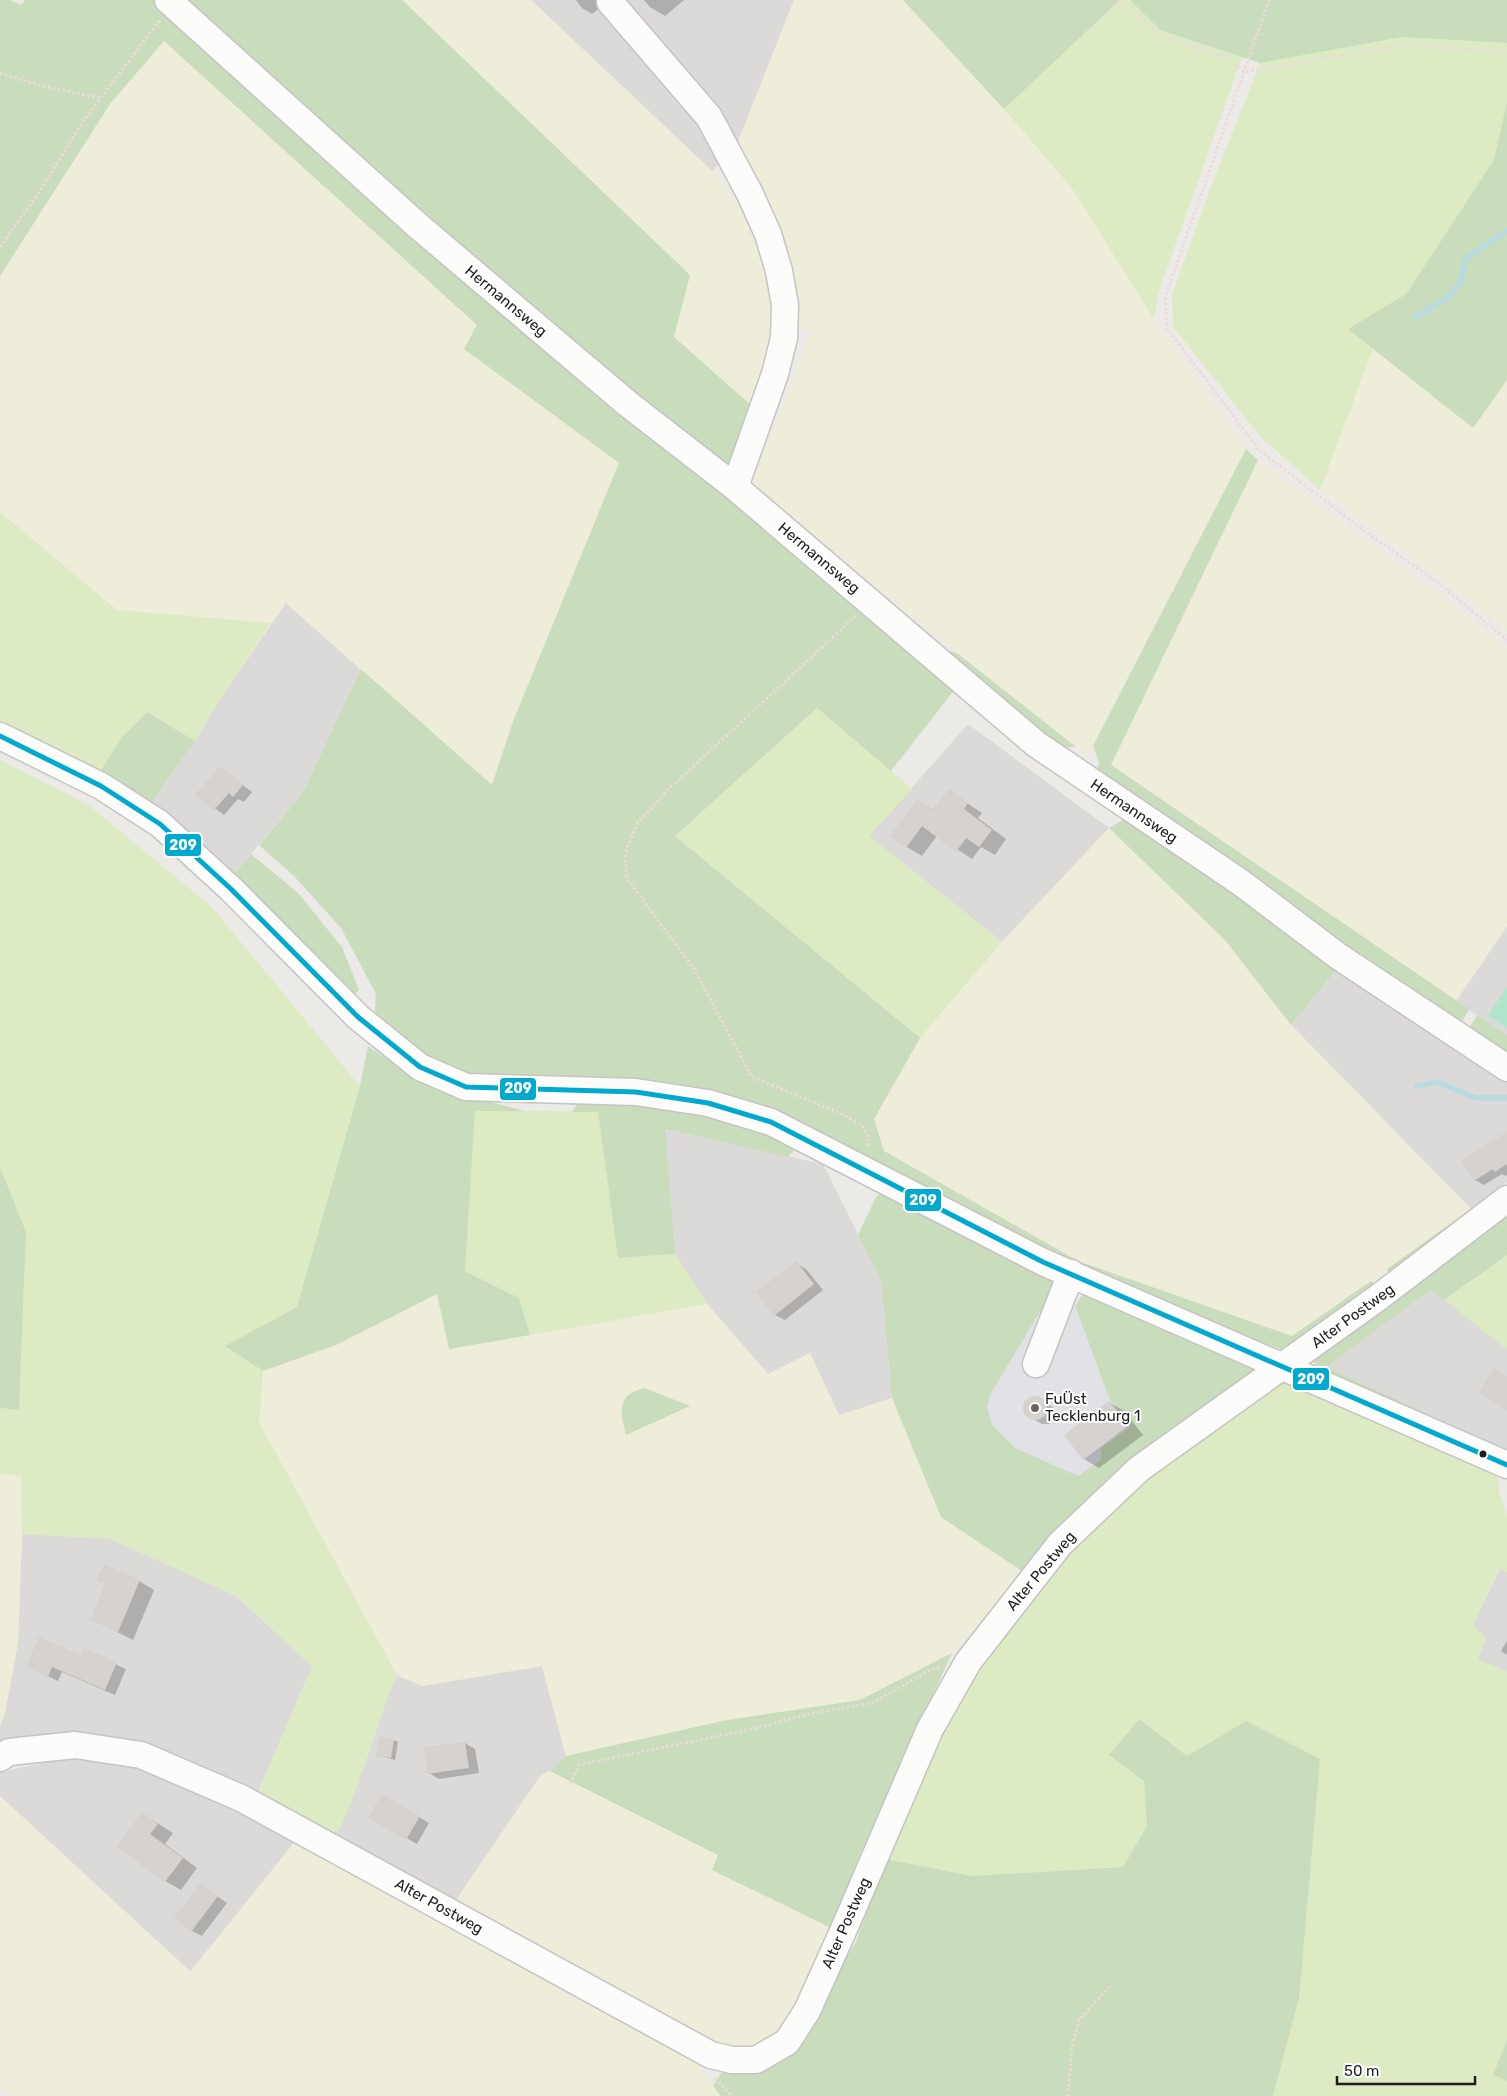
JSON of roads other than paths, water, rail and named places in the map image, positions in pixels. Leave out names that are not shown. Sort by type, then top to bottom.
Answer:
[{"type":"street","points":[[610,2],[708,116],[750,194],[768,234],[779,271],[785,306],[784,338],[775,374],[735,487]]},
{"type":"street","name":"Hermannsweg","points":[[176,4],[417,225],[628,404],[735,487],[1036,744],[1240,882],[1346,961],[1507,1068]]},
{"type":"street","points":[[0,736],[101,786],[160,824],[232,889],[358,1017],[420,1067],[466,1087],[636,1092],[708,1103],[772,1122],[1043,1262],[1507,1465]]},
{"type":"street","name":"Alter Postweg","points":[[0,1758],[9,1752],[75,1745],[141,1755],[241,1798],[711,2055],[732,2060],[756,2060],[787,2042],[807,2011],[930,1729],[968,1662],[1060,1544],[1139,1469],[1379,1297],[1507,1199]]},
{"type":"street","points":[[1036,1364],[1071,1274]]},
{"type":"waterway","points":[[1415,317],[1449,297],[1461,281],[1465,259],[1507,231]]},
{"type":"waterway","points":[[1417,1086],[1437,1082],[1476,1098],[1507,1098]]},
{"type":"place","name":"FuÜst Tecklenburg 1","points":[[1035,1408]]}]
